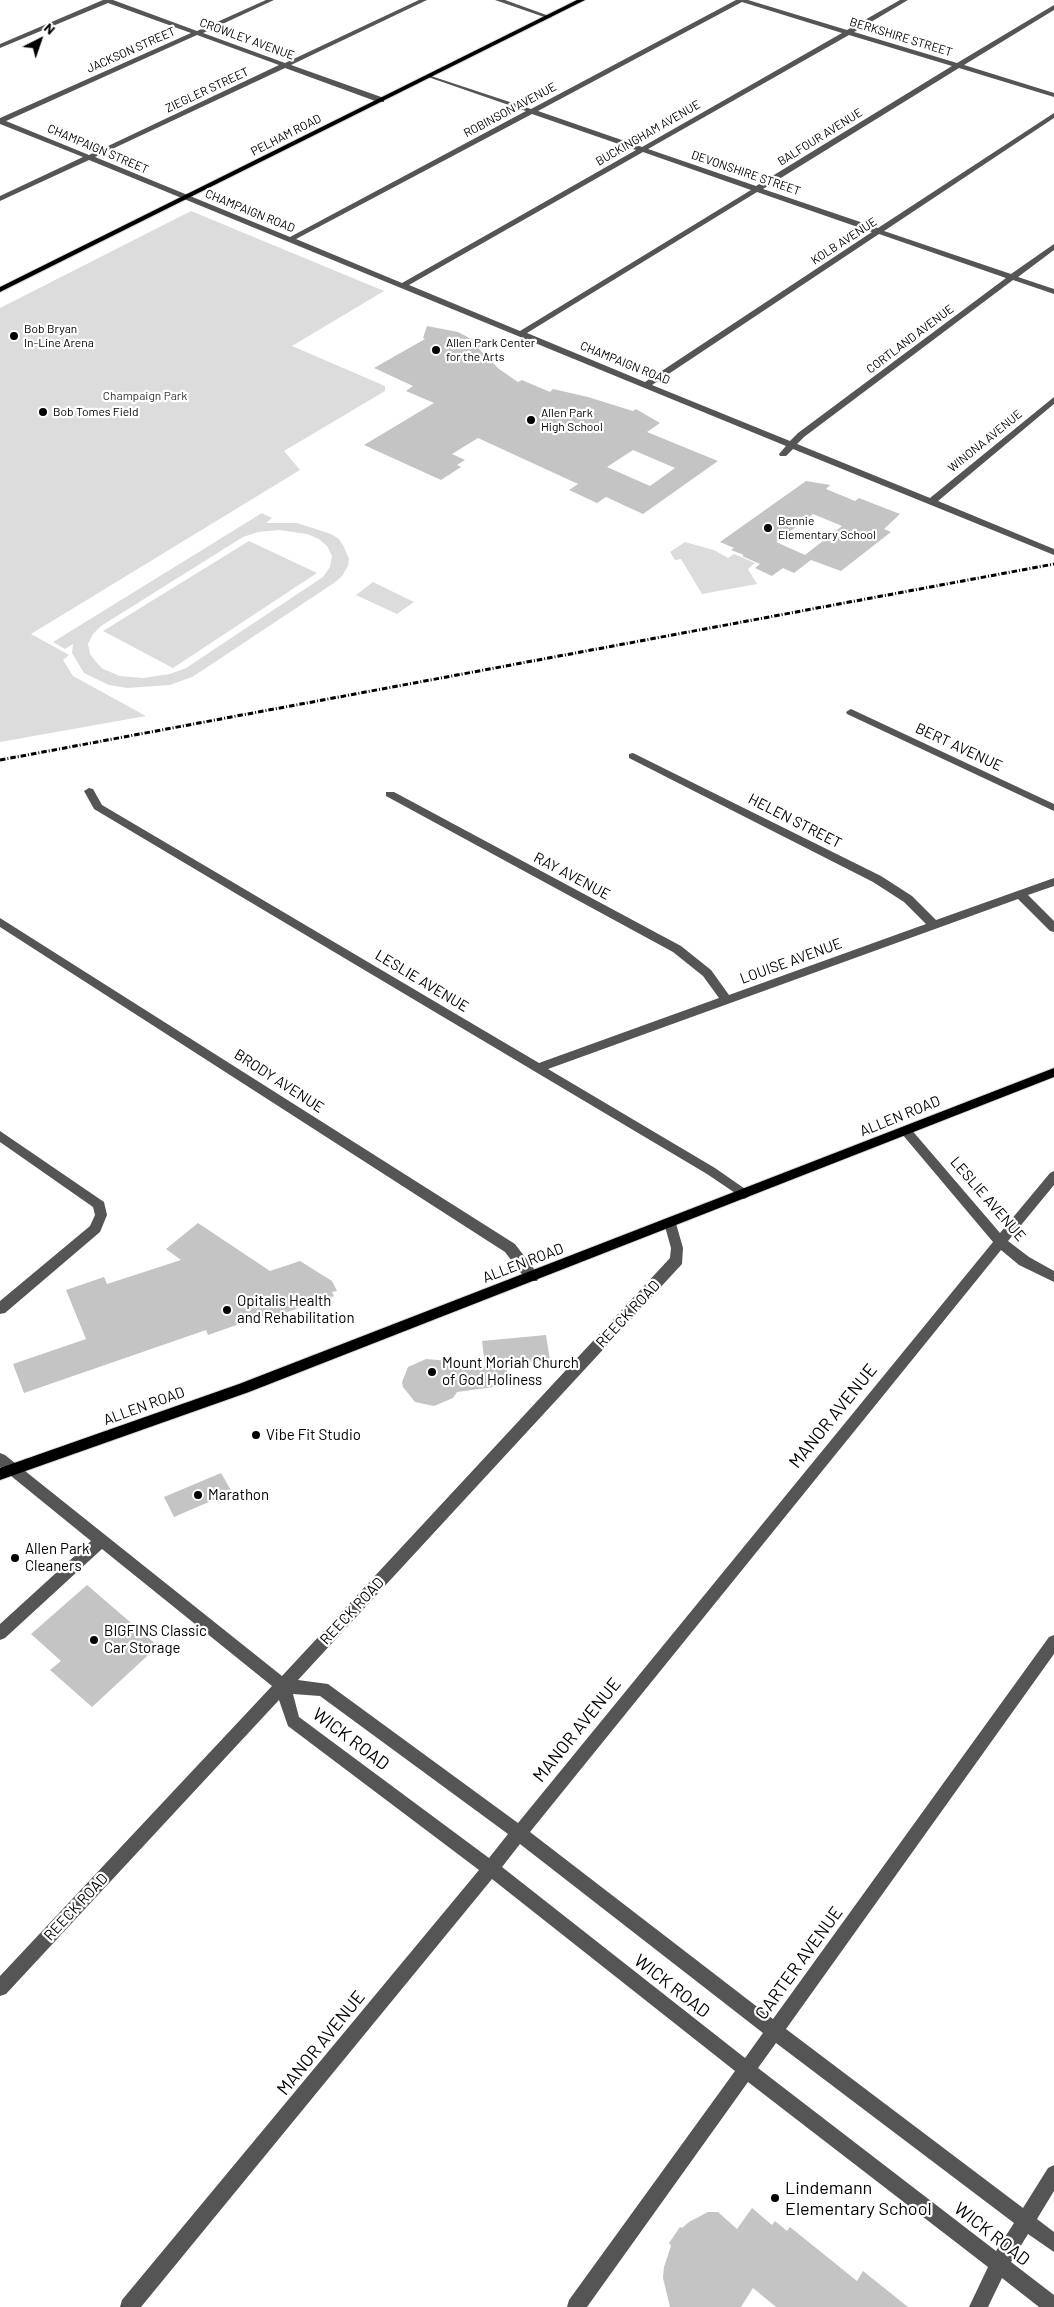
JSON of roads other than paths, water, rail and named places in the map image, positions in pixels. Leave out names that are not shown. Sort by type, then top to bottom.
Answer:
[{"type":"main road","name":"PELHAM ROAD","points":[[0,290],[582,0]]},
{"type":"main road","name":"ALLEN ROAD","points":[[7,1472],[244,1388],[1054,1072]]},
{"type":"street","name":"CROWLEY AVENUE","points":[[108,0],[381,100]]},
{"type":"street","points":[[0,46],[108,0]]},
{"type":"street","name":"JACKSON STREET","points":[[0,121],[271,0]]},
{"type":"street","name":"ZIEGLER STREET","points":[[0,199],[424,0]]},
{"type":"street","points":[[498,0],[549,16]]},
{"type":"street","name":"BERKSHIRE STREET","points":[[741,0],[1054,95]]},
{"type":"street","name":"ROBINSON AVENUE","points":[[289,240],[741,0]]},
{"type":"street","name":"BUCKINGHAM AVENUE","points":[[402,286],[905,0]]},
{"type":"street","name":"BALFOUR AVENUE","points":[[520,334],[1054,7]]},
{"type":"street","name":"DEVONSHIRE STREET","points":[[430,76],[1054,292]]},
{"type":"street","name":"KOLB AVENUE","points":[[646,385],[1054,115]]},
{"type":"street","name":"CHAMPAIGN STREET","points":[[0,121],[187,198]]},
{"type":"street","name":"CHAMPAIGN ROAD","points":[[187,198],[1054,552]]},
{"type":"street","name":"CORTLAND AVENUE","points":[[783,454],[791,445],[1054,246]]},
{"type":"street","name":"WINONA AVENUE","points":[[931,502],[1054,400]]},
{"type":"street","points":[[1034,544],[1054,540]]},
{"type":"street","name":"BERT AVENUE","points":[[851,712],[1054,808]]},
{"type":"street","name":"HELEN STREET","points":[[633,756],[877,878],[908,899],[934,926]]},
{"type":"street","name":"LESLIE AVENUE","points":[[89,791],[98,807],[711,1171],[744,1194]]},
{"type":"street","name":"RAY AVENUE","points":[[390,794],[677,950],[707,972],[728,1000]]},
{"type":"street","name":"LOUISE AVENUE","points":[[538,1068],[1054,882]]},
{"type":"street","points":[[1020,894],[1054,928]]},
{"type":"street","name":"BRODY AVENUE","points":[[0,922],[510,1248],[532,1277]]},
{"type":"street","name":"LESLIE AVENUE","points":[[906,1131],[930,1156],[1000,1242],[1024,1261],[1054,1278]]},
{"type":"street","points":[[0,1136],[99,1205],[101,1215],[94,1229],[0,1309]]},
{"type":"street","name":"MANOR AVENUE","points":[[129,2307],[490,1869],[1054,1176]]},
{"type":"street","name":"REECK ROAD","points":[[0,1988],[283,1686],[677,1260],[677,1248],[670,1223]]},
{"type":"street","points":[[0,1459],[7,1472],[102,1540],[283,1686]]},
{"type":"street","points":[[0,1633],[102,1540]]},
{"type":"street","name":"CARTER AVENUE","points":[[576,2307],[1054,1642]]},
{"type":"street","name":"WICK ROAD","points":[[1054,2243],[774,2031],[519,1833],[323,1690],[283,1686],[293,1721],[490,1869],[1054,2307]]},
{"type":"street","points":[[978,2307],[999,2264],[1054,2174]]},
{"type":"railway","points":[[0,760],[1054,564]]},
{"type":"place","name":"Bob Bryan In-Line Arena","points":[[14,336]]},
{"type":"place","name":"Allen Park Center for the Arts","points":[[436,350]]},
{"type":"place","name":"Bob Tomes Field","points":[[43,412]]},
{"type":"place","name":"Allen Park High School","points":[[531,420]]},
{"type":"place","name":"Bennie Elementary School","points":[[768,528]]},
{"type":"place","name":"Opitalis Health and Rehabilitation","points":[[227,1310]]},
{"type":"place","name":"Mount Moriah Church of God Holiness","points":[[432,1372]]},
{"type":"place","name":"Vibe Fit Studio","points":[[256,1435]]},
{"type":"place","name":"Marathon","points":[[198,1495]]},
{"type":"place","name":"Allen Park Cleaners","points":[[15,1558]]},
{"type":"place","name":"BIGFINS Classic Car Storage","points":[[94,1640]]},
{"type":"place","name":"Lindemann Elementary School","points":[[775,2198]]},
{"type":"park label","name":"Champaign Park","points":[[145,396]]}]
